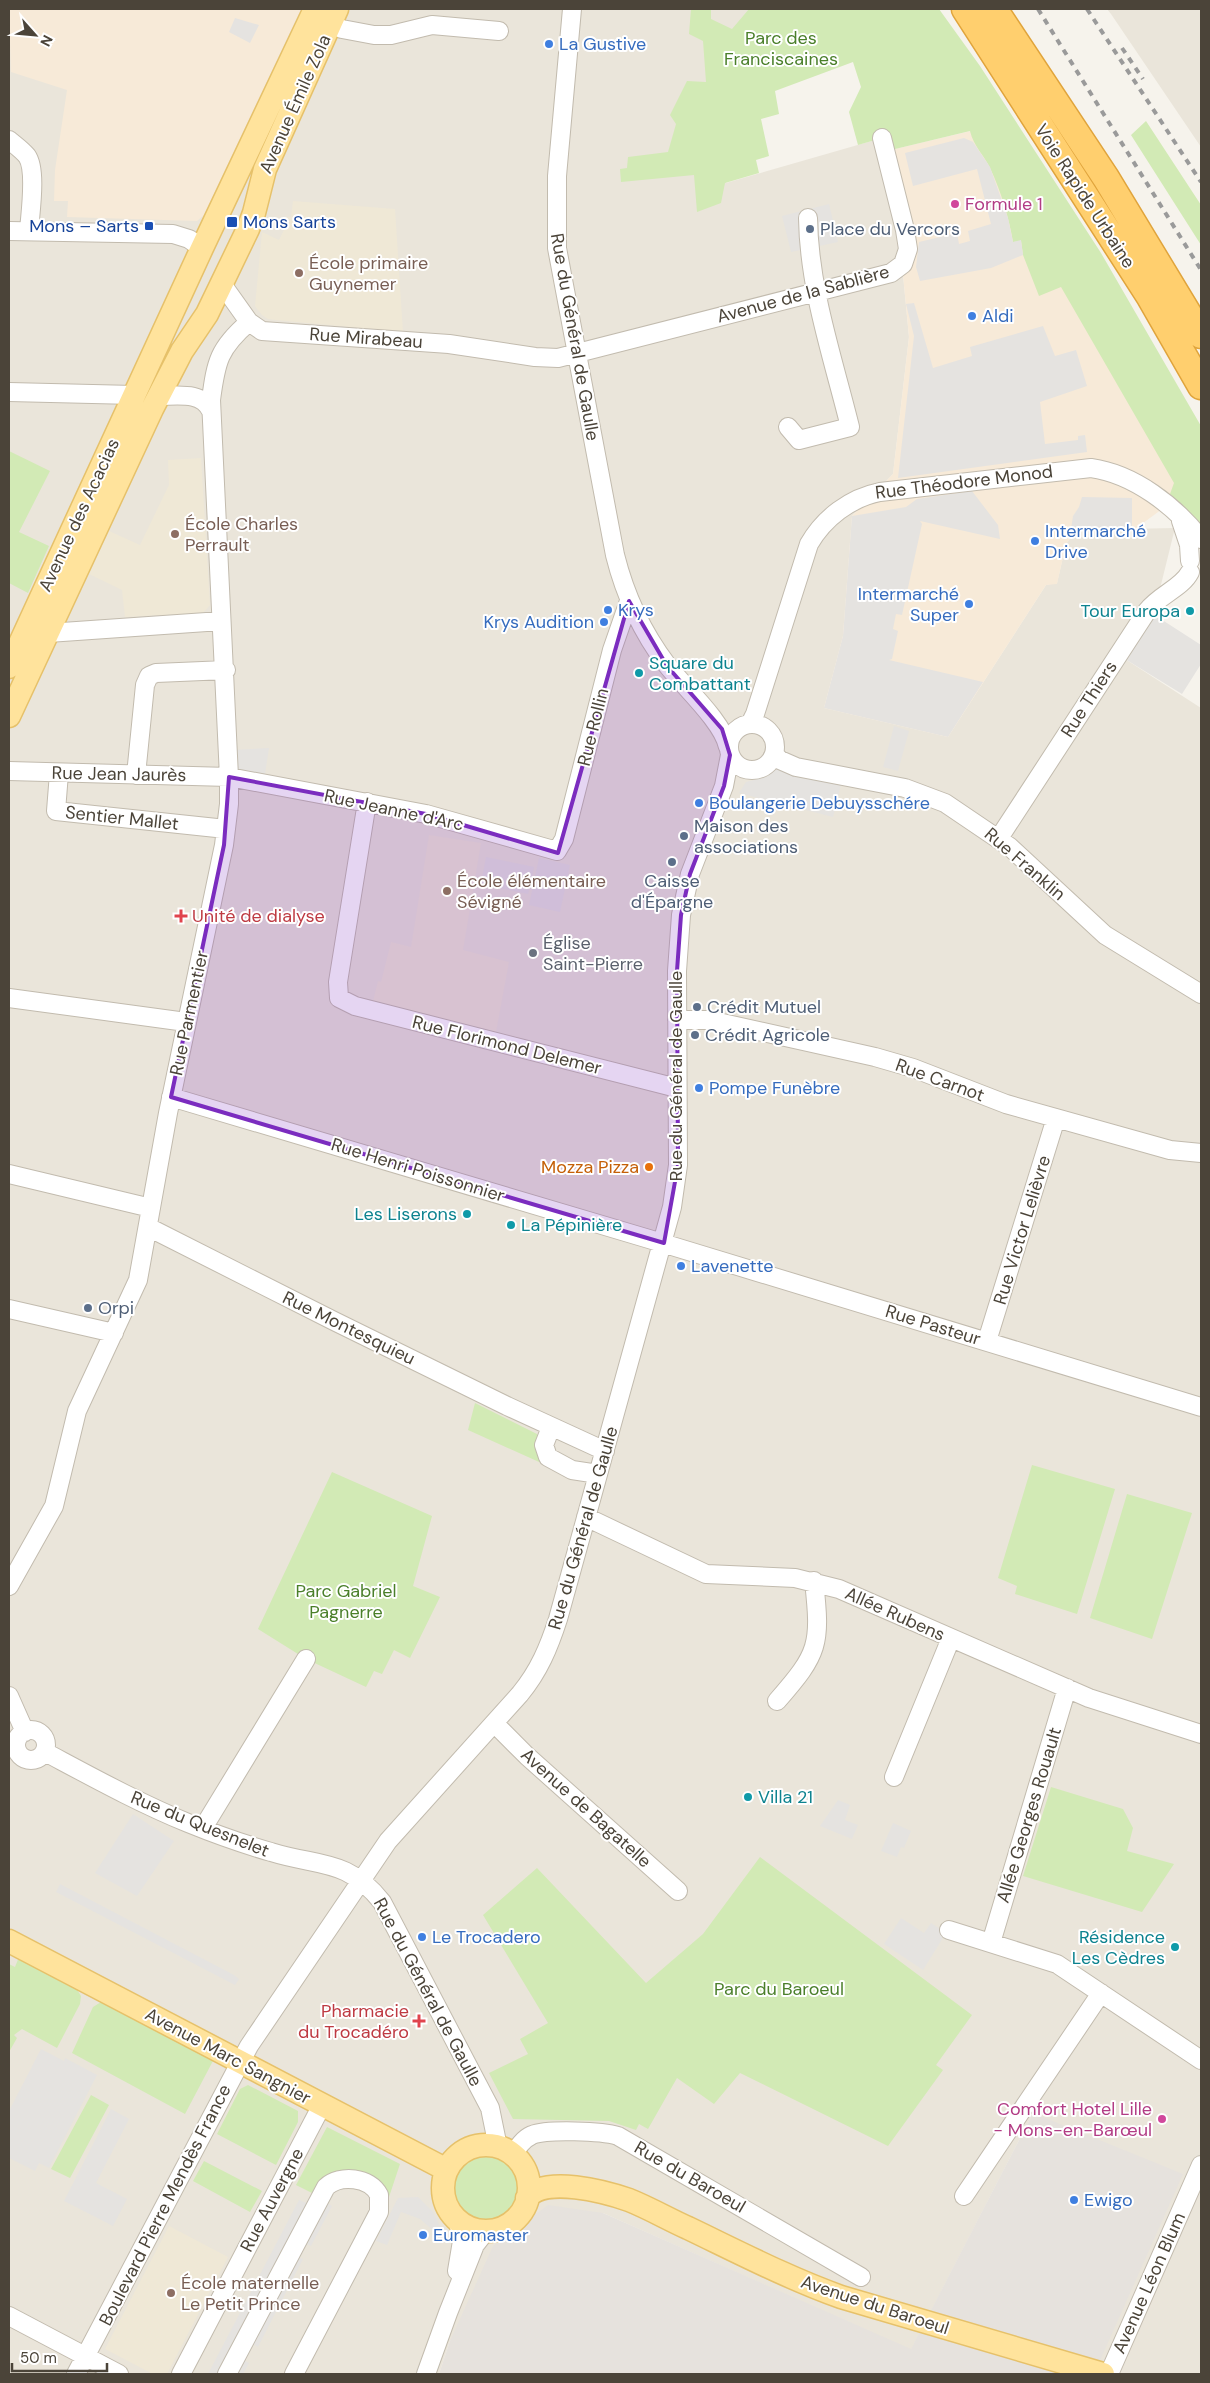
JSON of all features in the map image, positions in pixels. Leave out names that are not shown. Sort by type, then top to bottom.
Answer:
[{"type":"highway","name":"Voie Rapide Urbaine","points":[[965,9],[1150,297],[1201,386]]},
{"type":"highway","name":"Voie Rapide Urbaine","points":[[994,9],[1106,178],[1201,335]]},
{"type":"main road","name":"Avenue Émile Zola","points":[[202,248],[323,14]]},
{"type":"main road","name":"Avenue Émile Zola","points":[[222,284],[254,213],[264,169],[323,14]]},
{"type":"main road","points":[[202,248],[219,267],[222,284]]},
{"type":"main road","name":"Avenue des Acacias","points":[[9,667],[16,635],[134,395],[202,248]]},
{"type":"main road","name":"Avenue des Acacias","points":[[9,716],[158,396],[222,284]]},
{"type":"main road","points":[[134,395],[158,396]]},
{"type":"main road","points":[[16,635],[48,633]]},
{"type":"main road","name":"Avenue Marc Sangnier","points":[[9,1941],[448,2170]]},
{"type":"main road","points":[[486,2145],[512,2158],[528,2181],[527,2198],[523,2208],[512,2221],[503,2227],[486,2231],[472,2228],[458,2220],[448,2208],[444,2197],[444,2181],[448,2170],[458,2156],[468,2149],[486,2145]]},
{"type":"main road","name":"Avenue du Baroeul","points":[[512,2158],[540,2175],[565,2175],[583,2179],[610,2189],[628,2200],[834,2295],[1103,2374]]},
{"type":"main road","name":"Avenue du Baroeul","points":[[527,2198],[539,2188],[562,2186],[593,2191],[628,2200]]},
{"type":"street","name":"Rue du Général de Gaulle","points":[[512,2158],[490,2108],[382,1902],[361,1880],[401,1825],[530,1682],[547,1652],[664,1243],[677,1177],[678,940],[682,902],[693,863],[712,820],[728,774],[729,751],[722,729],[667,666],[644,628],[629,601],[615,555],[557,256],[556,220],[572,9]]},
{"type":"street","points":[[323,14],[356,32],[382,35],[391,35],[432,25],[499,31]]},
{"type":"street","name":"Avenue de la Sablière","points":[[575,353],[891,273],[903,264],[908,249],[882,138]]},
{"type":"street","points":[[9,140],[27,156],[30,163],[32,181],[30,231]]},
{"type":"street","points":[[788,427],[799,440],[850,427],[816,292],[808,249],[808,218]]},
{"type":"street","points":[[9,231],[173,234],[190,239],[202,248]]},
{"type":"street","points":[[222,284],[249,322]]},
{"type":"street","name":"Rue Mirabeau","points":[[249,322],[262,331],[450,344],[543,358],[558,358],[575,353]]},
{"type":"street","name":"Rue Parmentier","points":[[9,1586],[54,1506],[77,1411],[138,1280],[171,1097],[218,876],[226,828],[229,777],[226,670],[221,621],[211,411],[212,392],[222,351],[229,340],[249,322]]},
{"type":"street","points":[[9,392],[134,395]]},
{"type":"street","points":[[158,396],[199,398],[206,402],[211,411]]},
{"type":"street","name":"Rue Théodore Monod","points":[[746,725],[755,714],[803,560],[814,537],[840,510],[871,494],[1074,468],[1091,468],[1109,471],[1131,481],[1176,512],[1189,523],[1201,540]]},
{"type":"street","points":[[1176,512],[1188,540],[1196,566]]},
{"type":"street","name":"Rue Thiers","points":[[999,838],[1146,611],[1159,597],[1184,580],[1196,566]]},
{"type":"street","name":"Rue Rollin","points":[[557,851],[564,839],[612,650],[629,601]]},
{"type":"street","points":[[48,633],[221,621]]},
{"type":"street","name":"Rue du Général de Gaulle","points":[[644,628],[668,652],[720,714],[729,721],[746,725]]},
{"type":"street","name":"Rue Théodore Monod","points":[[770,733],[767,714],[777,648]]},
{"type":"street","points":[[136,775],[145,685],[148,676],[156,673],[226,670]]},
{"type":"street","points":[[746,725],[763,727],[770,733],[775,743],[774,754],[766,766],[749,771],[736,764],[729,751],[731,736],[746,725]]},
{"type":"street","name":"Rue Franklin","points":[[774,754],[780,760],[796,767],[836,776],[864,778],[933,797],[999,838],[1105,935],[1201,994]]},
{"type":"street","name":"Rue du Général de Gaulle","points":[[712,820],[741,776],[749,771]]},
{"type":"street","name":"Rue Jean Jaurès","points":[[9,772],[229,777]]},
{"type":"street","name":"Sentier Mallet","points":[[59,773],[56,811],[226,828]]},
{"type":"street","name":"Rue Jeanne d'Arc","points":[[229,777],[426,814],[557,851]]},
{"type":"street","name":"Rue Florimond Delemer","points":[[367,802],[338,982],[339,998],[355,1006],[677,1088]]},
{"type":"street","points":[[9,998],[186,1022]]},
{"type":"street","name":"Rue Carnot","points":[[677,1020],[709,1020],[903,1065],[996,1101],[1170,1150],[1201,1154]]},
{"type":"street","name":"Rue Henri Poissonnier","points":[[171,1097],[664,1243]]},
{"type":"street","name":"Rue Victor Lelièvre","points":[[987,1341],[1056,1118]]},
{"type":"street","points":[[9,1174],[151,1208]]},
{"type":"street","name":"Rue Montesquieu","points":[[148,1227],[334,1321],[551,1427],[605,1451]]},
{"type":"street","name":"Rue Pasteur","points":[[664,1243],[1201,1407]]},
{"type":"street","points":[[9,1309],[114,1332]]},
{"type":"street","points":[[551,1427],[544,1445],[548,1457],[572,1470],[598,1474]]},
{"type":"street","name":"Allée Rubens","points":[[586,1517],[706,1574],[789,1578],[814,1582],[864,1598],[950,1638],[1109,1705],[1201,1734]]},
{"type":"street","points":[[777,1701],[802,1673],[814,1649],[818,1630],[814,1582]]},
{"type":"street","points":[[894,1777],[950,1638]]},
{"type":"street","points":[[204,1828],[306,1659]]},
{"type":"street","name":"Allée Georges Rouault","points":[[991,1942],[1067,1688]]},
{"type":"street","points":[[9,1696],[25,1732]]},
{"type":"street","name":"Avenue de Bagatelle","points":[[494,1723],[527,1756],[678,1891]]},
{"type":"street","points":[[36,1731],[43,1736],[46,1744],[45,1752],[40,1758],[33,1760],[14,1758],[17,1742],[25,1732],[36,1731]]},
{"type":"street","name":"Rue du Quesnelet","points":[[45,1752],[137,1800],[204,1828],[271,1852],[339,1868],[361,1880]]},
{"type":"street","name":"Boulevard Pierre Mendès France","points":[[76,2374],[239,2061],[361,1880]]},
{"type":"street","points":[[949,1930],[1053,1962],[1201,2060]]},
{"type":"street","points":[[964,2196],[1100,1993]]},
{"type":"street","name":"Rue Auvergne","points":[[181,2374],[322,2105]]},
{"type":"street","name":"Rue du Baroeul","points":[[512,2158],[526,2139],[536,2134],[596,2132],[618,2136],[861,2277]]},
{"type":"street","name":"Avenue Léon Blum","points":[[1109,2374],[1201,2165]]},
{"type":"street","points":[[226,2374],[326,2187],[336,2180],[356,2180],[369,2183],[379,2195],[379,2212],[294,2374]]},
{"type":"street","points":[[448,2313],[461,2246],[461,2232],[458,2220]]},
{"type":"street","points":[[426,2374],[477,2242],[486,2231]]},
{"type":"street","points":[[9,2316],[119,2374]]},
{"type":"highlighted area","points":[[629,601],[667,666],[722,729],[730,755],[724,786],[690,874],[681,915],[677,971],[678,1165],[664,1243],[171,1097],[224,845],[229,777],[426,814],[558,853]]},
{"type":"shaded area","points":[[9,9],[756,9],[726,183],[882,138],[891,150],[909,337],[893,474],[852,516],[843,636],[824,708],[948,737],[1046,585],[1057,583],[1066,544],[1076,530],[1175,528],[1154,613],[1125,659],[1201,708],[1201,2374],[1094,2374],[1033,2113],[911,2350],[603,2213],[450,2341],[439,2374],[9,2374]]},
{"type":"shaded area","points":[[9,9],[301,9],[204,215],[197,221],[67,217],[68,201],[54,201],[55,170],[67,90],[11,72]]},
{"type":"shaded area","points":[[1107,9],[1201,9],[1201,147],[1111,14]]},
{"type":"shaded area","points":[[235,18],[259,25],[250,43],[229,32]]},
{"type":"shaded area","points":[[975,130],[1188,490],[1135,529],[1076,530],[1066,544],[1057,584],[1046,585],[948,737],[824,708],[843,636],[852,516],[893,474],[909,337],[891,150]]},
{"type":"shaded area","points":[[964,138],[973,142],[990,167],[1008,218],[1013,242],[1021,240],[1023,255],[991,268],[920,281],[916,267],[919,242],[957,233],[959,244],[970,241],[968,231],[991,224],[977,169],[913,186],[905,153]]},
{"type":"shaded area","points":[[293,201],[395,209],[403,332],[276,320],[268,319],[262,315],[255,306],[262,232],[279,240],[285,228],[286,217],[291,217]]},
{"type":"shaded area","name":"Place du Vercors","points":[[829,204],[838,242],[791,252],[782,216]]},
{"type":"shaded area","points":[[914,303],[933,368],[972,356],[970,347],[1043,326],[1055,356],[1076,350],[1087,386],[1040,402],[1045,444],[1078,440],[1078,436],[1085,435],[1087,452],[898,478],[914,336],[906,304]]},
{"type":"shaded area","name":"École Charles Perrault","points":[[201,458],[210,605],[203,613],[125,617],[122,590],[89,574],[109,531],[140,545],[169,485],[168,460]]},
{"type":"shaded area","points":[[972,491],[998,525],[1000,539],[920,521],[922,524],[902,615],[896,614],[893,629],[898,631],[892,659],[889,660],[983,682],[948,737],[824,708],[843,636],[852,516],[906,507],[917,499]]},
{"type":"shaded area","points":[[1082,497],[1132,498],[1132,528],[1071,529],[1073,516],[1079,507]]},
{"type":"shaded area","points":[[1153,614],[1201,645],[1201,664],[1182,694],[1125,659]]},
{"type":"shaded area","points":[[894,726],[909,731],[898,771],[883,767]]},
{"type":"shaded area","points":[[269,748],[265,774],[241,771],[234,767],[234,750]]},
{"type":"shaded area","points":[[777,768],[841,784],[833,817],[739,793],[746,782],[766,777]]},
{"type":"shaded area","points":[[429,835],[481,843],[463,950],[509,962],[496,1032],[373,1001],[378,981],[381,982],[391,942],[411,947]]},
{"type":"shaded area","points":[[486,857],[534,867],[528,894],[481,884]]},
{"type":"shaded area","points":[[539,858],[570,865],[560,912],[529,905]]},
{"type":"shaded area","points":[[838,1800],[850,1805],[845,1820],[858,1825],[852,1839],[820,1826]]},
{"type":"shaded area","points":[[133,1814],[174,1841],[137,1896],[95,1873]]},
{"type":"shaded area","points":[[893,1823],[911,1831],[904,1848],[901,1847],[897,1857],[881,1851]]},
{"type":"shaded area","points":[[60,1884],[239,1979],[235,1985],[56,1892]]},
{"type":"shaded area","points":[[901,1918],[924,1933],[931,1923],[946,1933],[923,1970],[884,1944]]},
{"type":"shaded area","points":[[41,2049],[64,2061],[65,2058],[97,2075],[49,2168],[39,2163],[35,2171],[9,2158],[9,2111]]},
{"type":"shaded area","points":[[111,2109],[129,2119],[96,2183],[127,2199],[113,2226],[64,2201]]},
{"type":"shaded area","points":[[1033,2113],[1183,2174],[1094,2374],[439,2374],[450,2341],[493,2246],[548,2205],[603,2213],[911,2349]]},
{"type":"shaded area","points":[[314,2195],[332,2206],[311,2246],[302,2242],[295,2256],[303,2259],[258,2347],[249,2342],[241,2359],[249,2363],[243,2374],[208,2374],[299,2200],[309,2204]]},
{"type":"shaded area","points":[[418,2197],[433,2212],[441,2228],[435,2232],[420,2219],[401,2212],[387,2245],[376,2241],[398,2198]]},
{"type":"shaded area","name":"École maternelle Le Petit Prince","points":[[169,2226],[228,2257],[167,2374],[153,2374],[105,2349]]},
{"type":"green space","name":"Parc des Franciscaines","points":[[691,9],[711,9],[711,19],[732,29],[749,9],[939,9],[980,66],[1101,253],[1201,426],[1201,524],[1170,494],[1174,483],[1061,287],[1039,296],[1023,255],[1021,241],[1013,242],[998,186],[988,163],[974,142],[970,131],[891,150],[882,138],[858,145],[849,112],[861,87],[853,62],[775,91],[779,114],[761,119],[769,156],[756,160],[759,173],[725,183],[721,203],[697,212],[694,175],[621,182],[620,169],[627,168],[628,157],[668,152],[676,124],[670,115],[687,81],[706,82],[703,41],[689,34]]},
{"type":"green space","points":[[1146,121],[1201,205],[1201,245],[1131,135]]},
{"type":"green space","points":[[9,451],[50,471],[19,532],[49,546],[28,593],[9,583]]},
{"type":"green space","points":[[475,1403],[537,1434],[548,1466],[468,1430]]},
{"type":"green space","points":[[1032,1465],[1115,1489],[1077,1614],[1015,1594],[1017,1586],[998,1578]]},
{"type":"green space","name":"Parc Gabriel Pagnerre","points":[[332,1472],[432,1516],[413,1586],[440,1597],[410,1658],[394,1650],[382,1674],[374,1671],[366,1687],[306,1659],[258,1629]]},
{"type":"green space","points":[[1127,1494],[1192,1513],[1152,1639],[1090,1618]]},
{"type":"green space","points":[[1051,1787],[1123,1809],[1133,1828],[1127,1851],[1174,1864],[1142,1912],[1023,1876]]},
{"type":"green space","name":"Parc du Baroeul","points":[[760,1857],[972,2015],[936,2065],[943,2070],[888,2146],[740,2073],[714,2104],[677,2078],[648,2129],[639,2124],[636,2130],[609,2121],[513,2119],[489,2073],[528,2054],[520,2039],[548,2023],[483,1915],[537,1868],[646,1983],[703,1934]]},
{"type":"green space","points":[[19,1957],[76,1988],[81,1996],[80,2004],[57,2048],[22,2029],[14,2035],[17,2038],[9,2052],[9,1964],[15,1967]]},
{"type":"green space","points":[[101,2002],[214,2059],[185,2114],[72,2053],[93,2007]]},
{"type":"green space","points":[[248,2085],[298,2111],[298,2122],[276,2165],[217,2134],[240,2089]]},
{"type":"green space","points":[[91,2095],[109,2105],[70,2178],[51,2169]]},
{"type":"green space","points":[[327,2127],[400,2164],[387,2203],[374,2180],[314,2194],[296,2185]]},
{"type":"green space","points":[[487,2155],[500,2158],[510,2165],[517,2175],[520,2188],[517,2201],[510,2211],[500,2218],[487,2221],[474,2218],[464,2211],[457,2201],[454,2188],[457,2175],[464,2165],[474,2158]]},
{"type":"green space","points":[[204,2161],[262,2191],[250,2212],[193,2181]]},
{"type":"railway","points":[[1038,9],[1201,270]]},
{"type":"railway","points":[[1087,9],[1201,182]]},
{"type":"railway","points":[[1122,48],[1143,79]]},
{"type":"place","name":"La Gustive","points":[[549,44]]},
{"type":"place","name":"Formule 1","points":[[955,204]]},
{"type":"place","name":"Mons Sarts","points":[[232,222]]},
{"type":"place","name":"Mons – Sarts","points":[[149,226]]},
{"type":"place","name":"Place du Vercors","points":[[810,229]]},
{"type":"place","name":"École primaire Guynemer","points":[[299,273]]},
{"type":"place","name":"Aldi","points":[[972,316]]},
{"type":"place","name":"École Charles Perrault","points":[[175,534]]},
{"type":"place","name":"Intermarché Drive","points":[[1035,541]]},
{"type":"place","name":"Intermarché Super","points":[[969,604]]},
{"type":"place","name":"Krys","points":[[608,610]]},
{"type":"place","name":"Tour Europa","points":[[1190,611]]},
{"type":"place","name":"Krys Audition","points":[[604,622]]},
{"type":"place","name":"Square du Combattant","points":[[639,673]]},
{"type":"place","name":"Boulangerie Debuysschére","points":[[699,803]]},
{"type":"place","name":"Maison des associations","points":[[684,836]]},
{"type":"place","name":"Caisse d'Épargne","points":[[672,862]]},
{"type":"place","name":"École élémentaire Sévigné","points":[[447,891]]},
{"type":"place","name":"Unité de dialyse","points":[[181,916]]},
{"type":"place","name":"Église Saint-Pierre","points":[[533,953]]},
{"type":"place","name":"Crédit Mutuel","points":[[697,1007]]},
{"type":"place","name":"Crédit Agricole","points":[[695,1035]]},
{"type":"place","name":"Pompe Funèbre","points":[[699,1088]]},
{"type":"place","name":"Mozza Pizza","points":[[649,1167]]},
{"type":"place","name":"Les Liserons","points":[[467,1214]]},
{"type":"place","name":"La Pépinière","points":[[511,1225]]},
{"type":"place","name":"Lavenette","points":[[681,1266]]},
{"type":"place","name":"Orpi","points":[[88,1308]]},
{"type":"place","name":"Villa 21","points":[[748,1797]]},
{"type":"place","name":"Le Trocadero","points":[[422,1937]]},
{"type":"place","name":"Résidence Les Cèdres","points":[[1175,1947]]},
{"type":"place","name":"Pharmacie du Trocadéro","points":[[419,2021]]},
{"type":"place","name":"Comfort Hotel Lille - Mons-en-Barœul","points":[[1162,2119]]},
{"type":"place","name":"Ewigo","points":[[1074,2200]]},
{"type":"place","name":"Euromaster","points":[[423,2235]]},
{"type":"place","name":"École maternelle Le Petit Prince","points":[[171,2293]]}]
